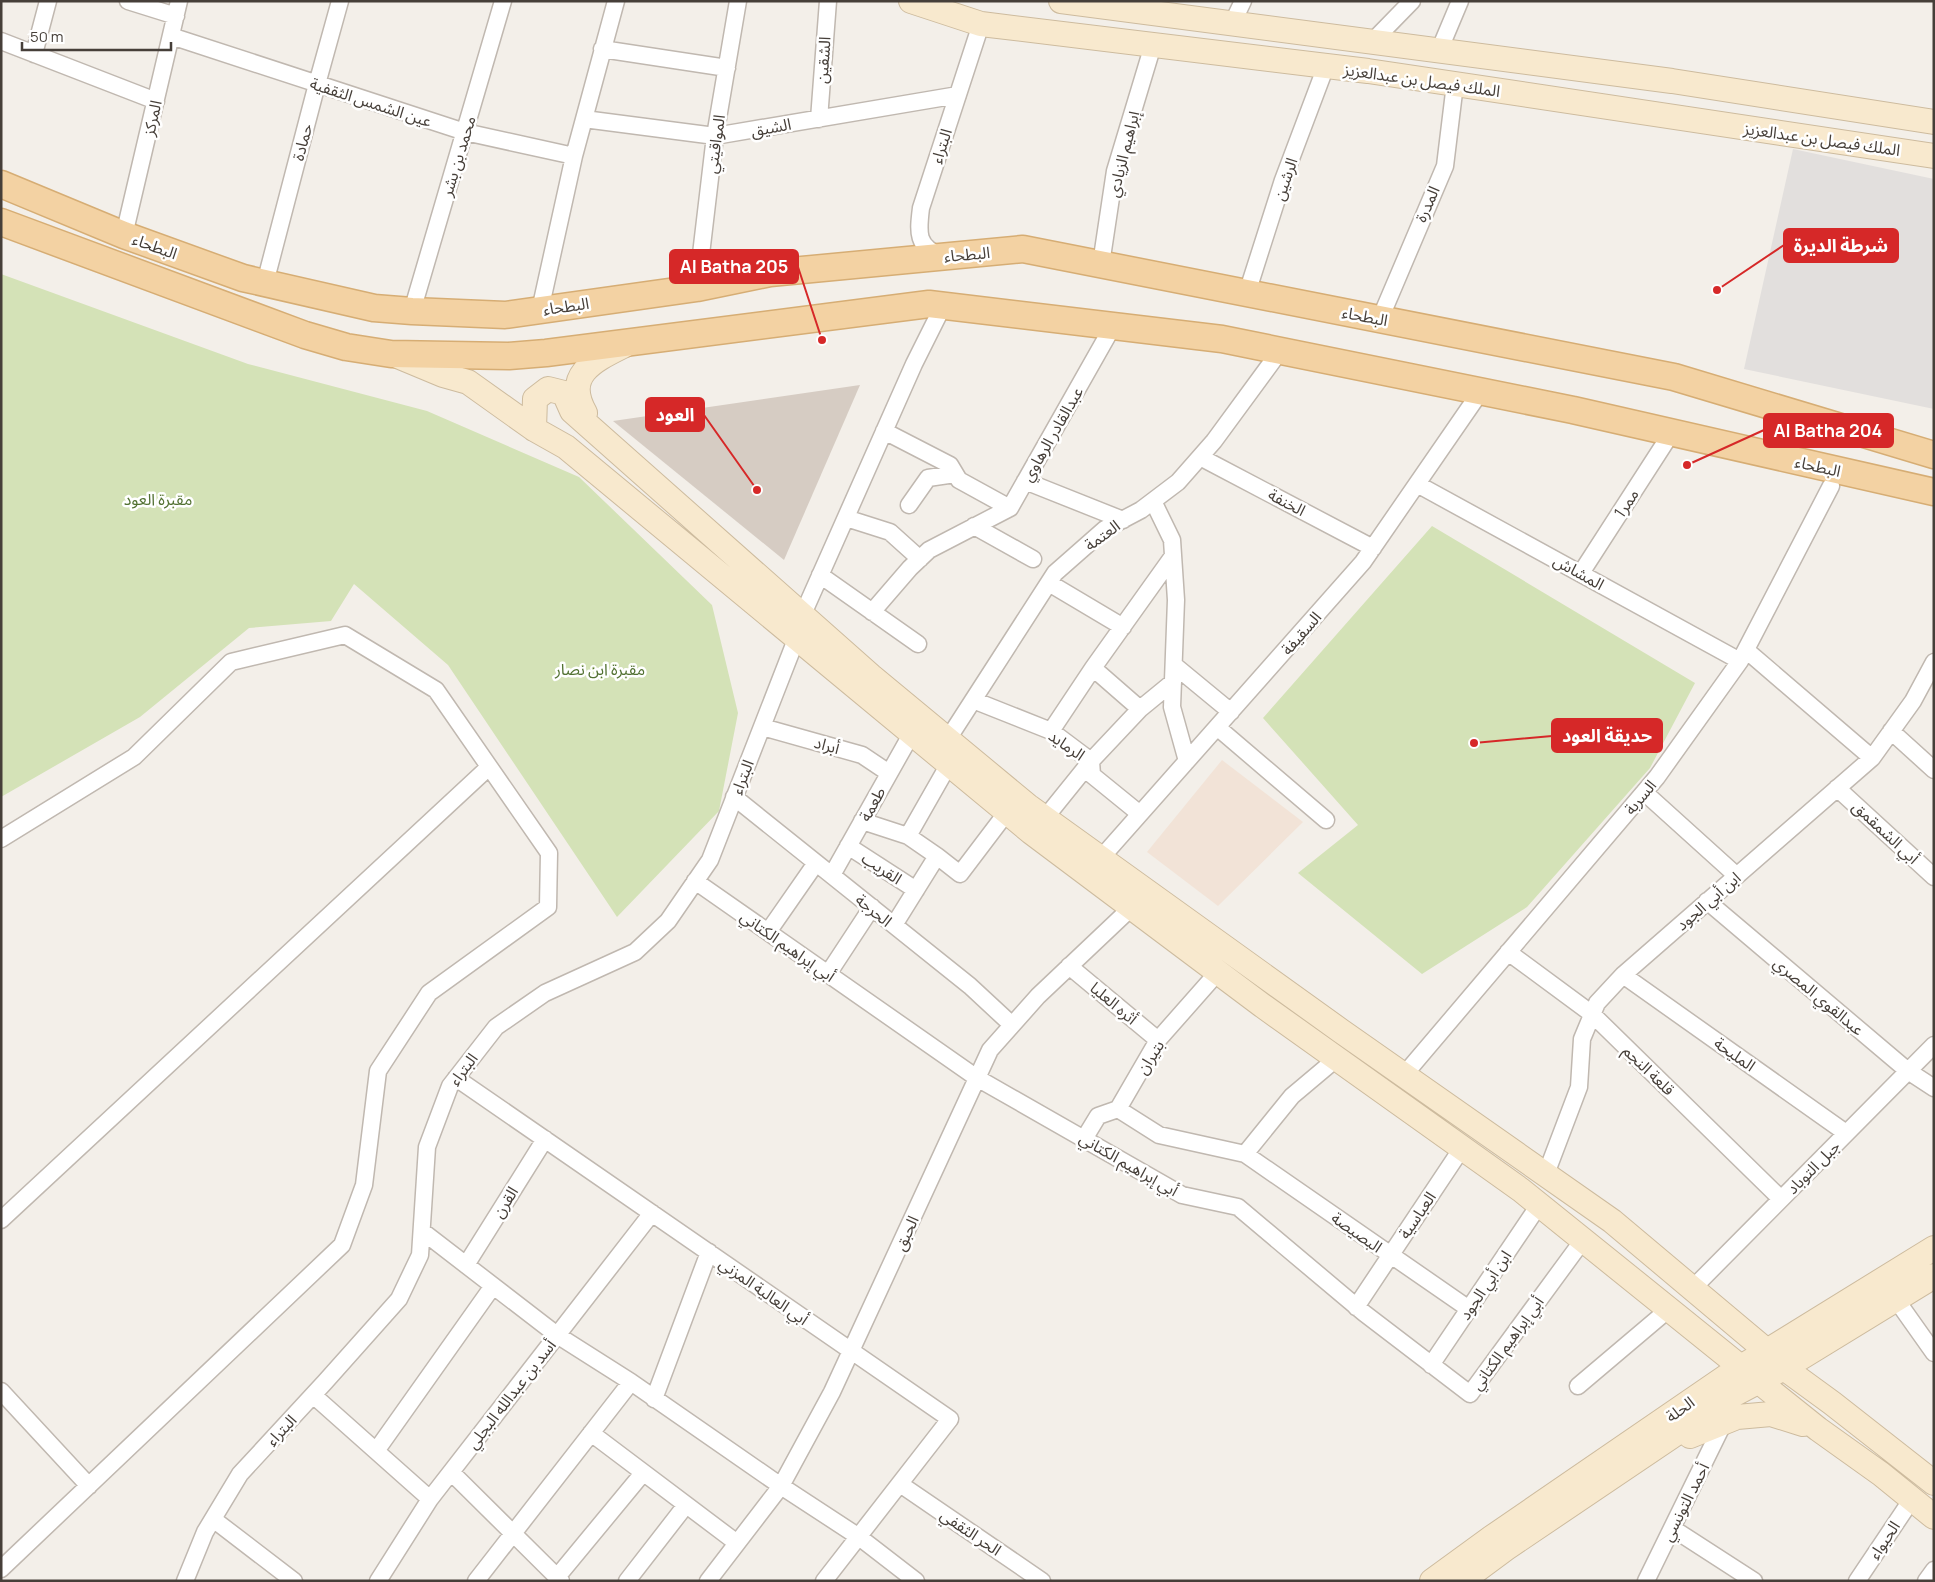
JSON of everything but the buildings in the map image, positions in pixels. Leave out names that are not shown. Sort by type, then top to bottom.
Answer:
[{"type":"main road","name":"البطحاء","points":[[1,184],[124,234],[243,278],[374,308],[505,315],[697,288],[770,273],[1023,249],[1674,377],[1934,455]]},
{"type":"main road","name":"البطحاء","points":[[1,222],[306,335],[346,347],[391,354],[509,356],[546,353],[929,304],[1222,339],[1672,432],[1934,492]]},
{"type":"street","points":[[34,54],[48,1]]},
{"type":"street","points":[[128,1],[178,8]]},
{"type":"street","name":"حمادة","points":[[265,283],[340,1]]},
{"type":"street","name":"محمد بن بشر","points":[[412,310],[503,1]]},
{"type":"street","points":[[540,310],[574,156],[616,1]]},
{"type":"street","name":"المواقيتي","points":[[697,288],[715,136],[738,1]]},
{"type":"street","name":"الشقين","points":[[819,119],[828,1]]},
{"type":"street","name":"الملك فيصل بن عبدالعزيز","points":[[911,1],[981,24],[1326,66],[1934,156]]},
{"type":"street","name":"الملك فيصل بن عبدالعزيز","points":[[1061,1],[1672,81],[1934,122]]},
{"type":"street","points":[[1232,24],[1243,1]]},
{"type":"street","points":[[1372,42],[1412,1]]},
{"type":"street","points":[[1439,51],[1455,4]]},
{"type":"street","name":"المركز","points":[[124,234],[178,8]]},
{"type":"street","name":"البتراء","points":[[945,256],[931,252],[923,243],[918,231],[921,208],[981,24]]},
{"type":"street","name":"عين الشمس الثقفية","points":[[171,36],[465,132],[574,156]]},
{"type":"street","points":[[1,41],[156,102]]},
{"type":"street","name":"إبراهيم الزيادي","points":[[1101,264],[1116,171],[1153,45]]},
{"type":"street","points":[[602,49],[727,68]]},
{"type":"street","name":"الرشين","points":[[1246,293],[1284,180],[1326,66]]},
{"type":"street","name":"المدرة","points":[[1380,319],[1444,166],[1455,84]]},
{"type":"street","name":"الشيق","points":[[584,119],[715,136],[958,95]]},
{"type":"street","points":[[803,614],[884,431],[943,306]]},
{"type":"street","name":"عبدالقادر الرهاوي","points":[[1010,508],[1113,326]]},
{"type":"street","points":[[594,430],[582,408],[577,393],[577,384],[590,364],[631,342]]},
{"type":"street","name":"العتمة","points":[[948,739],[1055,573],[1105,529],[1141,510],[1178,482],[1214,441],[1280,351]]},
{"type":"street","points":[[391,354],[443,375],[468,382],[534,429],[566,447],[1007,812],[1218,972],[1539,1205],[1818,1428],[1881,1474],[1934,1517]]},
{"type":"street","points":[[534,429],[535,399],[548,389],[564,393],[572,411],[872,676],[1045,818],[1612,1221],[1776,1360],[1934,1483]]},
{"type":"street","name":"السقيفة","points":[[1101,858],[1363,562],[1481,392]]},
{"type":"street","points":[[884,431],[950,465],[959,480],[1010,508]]},
{"type":"street","name":"ممر1","points":[[1580,573],[1672,432]]},
{"type":"street","name":"الخنفة","points":[[1200,457],[1373,548]]},
{"type":"street","points":[[909,505],[928,478],[955,474]]},
{"type":"street","points":[[1025,481],[1123,520]]},
{"type":"street","name":"المشاش","points":[[1417,484],[1580,573],[1743,655],[1872,758]]},
{"type":"street","name":"السربة","points":[[1404,1075],[1657,777],[1743,655],[1831,486]]},
{"type":"street","points":[[1153,500],[1172,540],[1176,600],[1172,707],[1187,761]]},
{"type":"street","points":[[872,612],[929,550],[1010,508]]},
{"type":"street","points":[[846,518],[890,532],[920,559]]},
{"type":"street","points":[[974,526],[1034,559]]},
{"type":"street","points":[[1051,731],[1093,668],[1173,556]]},
{"type":"street","points":[[820,575],[918,644]]},
{"type":"street","points":[[1049,583],[1123,627]]},
{"type":"street","points":[[1,839],[134,757],[231,662],[345,635],[436,690],[549,854],[548,907],[429,994],[378,1071],[364,1185],[342,1245],[1,1569]]},
{"type":"street","name":"البتراء","points":[[185,1581],[206,1532],[240,1474],[398,1299],[420,1254],[426,1147],[450,1086],[496,1028],[537,998],[635,952],[668,921],[710,860],[797,637]]},
{"type":"street","name":"ابن أبي الجود","points":[[1546,1174],[1579,1088],[1582,1039],[1597,1003],[1623,975],[1872,758],[1913,701],[1934,662]]},
{"type":"street","points":[[1174,665],[1231,712]]},
{"type":"street","points":[[1093,668],[1140,709]]},
{"type":"street","points":[[1045,818],[1091,761],[1140,709],[1174,682]]},
{"type":"street","name":"الرمايد","points":[[973,700],[1051,731],[1091,761],[1092,775],[1140,814]]},
{"type":"street","name":"أبراد","points":[[762,727],[862,755],[889,773]]},
{"type":"street","points":[[1217,727],[1326,820]]},
{"type":"street","points":[[1891,730],[1934,770]]},
{"type":"street","name":"طعمة","points":[[832,875],[912,733]]},
{"type":"street","points":[[908,836],[949,764]]},
{"type":"street","points":[[1,1220],[489,767]]},
{"type":"street","name":"أبي الشمقمق","points":[[1837,788],[1934,876]]},
{"type":"street","points":[[1644,792],[1737,876]]},
{"type":"street","name":"الحرجة","points":[[734,797],[970,986],[1012,1025]]},
{"type":"street","points":[[862,821],[908,836],[960,874],[1007,812]]},
{"type":"street","name":"القريب","points":[[848,846],[916,890]]},
{"type":"street","points":[[894,925],[937,856]]},
{"type":"street","points":[[768,932],[816,863]]},
{"type":"street","name":"أبي إبراهيم الكتاني","points":[[695,881],[977,1078],[1182,1195],[1238,1207],[1356,1307],[1470,1394],[1583,1240]]},
{"type":"street","name":"عبدالقوي المصري","points":[[1707,902],[1908,1071],[1934,1088]]},
{"type":"street","points":[[828,974],[872,907]]},
{"type":"street","name":"الحبق","points":[[708,1581],[781,1486],[832,1392],[990,1050],[1038,996],[1132,908]]},
{"type":"street","name":"قلعة النجم","points":[[1508,952],[1592,1014],[1781,1199]]},
{"type":"street","name":"أثره العليا","points":[[1069,966],[1158,1040]]},
{"type":"street","name":"بتيران","points":[[1118,1108],[1158,1040],[1218,972]]},
{"type":"street","name":"المليحة","points":[[1623,975],[1846,1133]]},
{"type":"street","name":"جبل التوباد","points":[[1693,1288],[1934,1045]]},
{"type":"street","points":[[1245,1154],[1292,1096],[1336,1059]]},
{"type":"street","name":"أبي العالية المزني","points":[[456,1078],[950,1419],[824,1581]]},
{"type":"street","points":[[1084,1139],[1098,1116],[1118,1108]]},
{"type":"street","name":"البصيصة","points":[[1118,1108],[1159,1135],[1245,1154],[1469,1309]]},
{"type":"street","name":"القرن","points":[[466,1265],[545,1139]]},
{"type":"street","name":"العباسية","points":[[1356,1307],[1462,1148]]},
{"type":"street","name":"ابن أبي الجود","points":[[1431,1365],[1539,1205]]},
{"type":"street","name":"أسد بن عبدالله البجلي","points":[[384,1578],[430,1499],[652,1213]]},
{"type":"street","points":[[422,1231],[557,1335],[631,1382],[781,1486],[860,1537],[916,1581]]},
{"type":"street","name":"الحلة","points":[[1776,1360],[1934,1248]]},
{"type":"street","points":[[654,1399],[709,1252]]},
{"type":"street","name":"الحلة","points":[[1432,1581],[1492,1538],[1750,1374],[1934,1276]]},
{"type":"street","points":[[376,1451],[493,1286]]},
{"type":"street","points":[[1895,1298],[1934,1353]]},
{"type":"street","points":[[1578,1386],[1669,1309]]},
{"type":"street","name":"الحلة","points":[[1462,1581],[1505,1549],[1733,1395],[1750,1374]]},
{"type":"street","points":[[476,1581],[631,1382]]},
{"type":"street","points":[[1,1391],[89,1486]]},
{"type":"street","points":[[313,1395],[430,1499]]},
{"type":"street","points":[[1653,1449],[1737,1417],[1772,1414],[1818,1428]]},
{"type":"street","name":"أحمد التونسي","points":[[1646,1581],[1724,1422]]},
{"type":"street","points":[[591,1433],[737,1543]]},
{"type":"street","points":[[451,1472],[559,1579],[643,1473]]},
{"type":"street","name":"الحر الثقفي","points":[[900,1484],[1042,1581]]},
{"type":"street","name":"الحيواء","points":[[1857,1581],[1912,1499]]},
{"type":"street","points":[[627,1581],[686,1505]]},
{"type":"street","points":[[213,1519],[294,1581]]},
{"type":"street","points":[[1672,1528],[1754,1581]]},
{"type":"street","points":[[1926,1581],[1934,1570]]},
{"type":"shaded area","points":[[1793,149],[1934,179],[1934,409],[1744,369]]},
{"type":"shaded area","points":[[1222,760],[1303,822],[1218,906],[1147,852]]},
{"type":"green space","points":[[1,274],[248,364],[427,411],[579,477],[712,605],[738,713],[719,811],[617,917],[448,665],[354,584],[331,621],[249,628],[140,717],[1,797]]},
{"type":"green space","points":[[1432,526],[1695,683],[1650,768],[1527,907],[1422,974],[1298,873],[1358,825],[1263,718]]},
{"type":"place","name":"شرطة الديرة","points":[[1717,290]]},
{"type":"place","name":"Al Batha 205","points":[[822,340]]},
{"type":"place","name":"Al Batha 204","points":[[1687,465]]},
{"type":"place","name":"العود","points":[[757,490]]},
{"type":"place","name":"حديقة العود","points":[[1474,743]]},
{"type":"park label","name":"مقبرة العود","points":[[158,499]]},
{"type":"park label","name":"مقبرة ابن نصار","points":[[600,669]]}]
